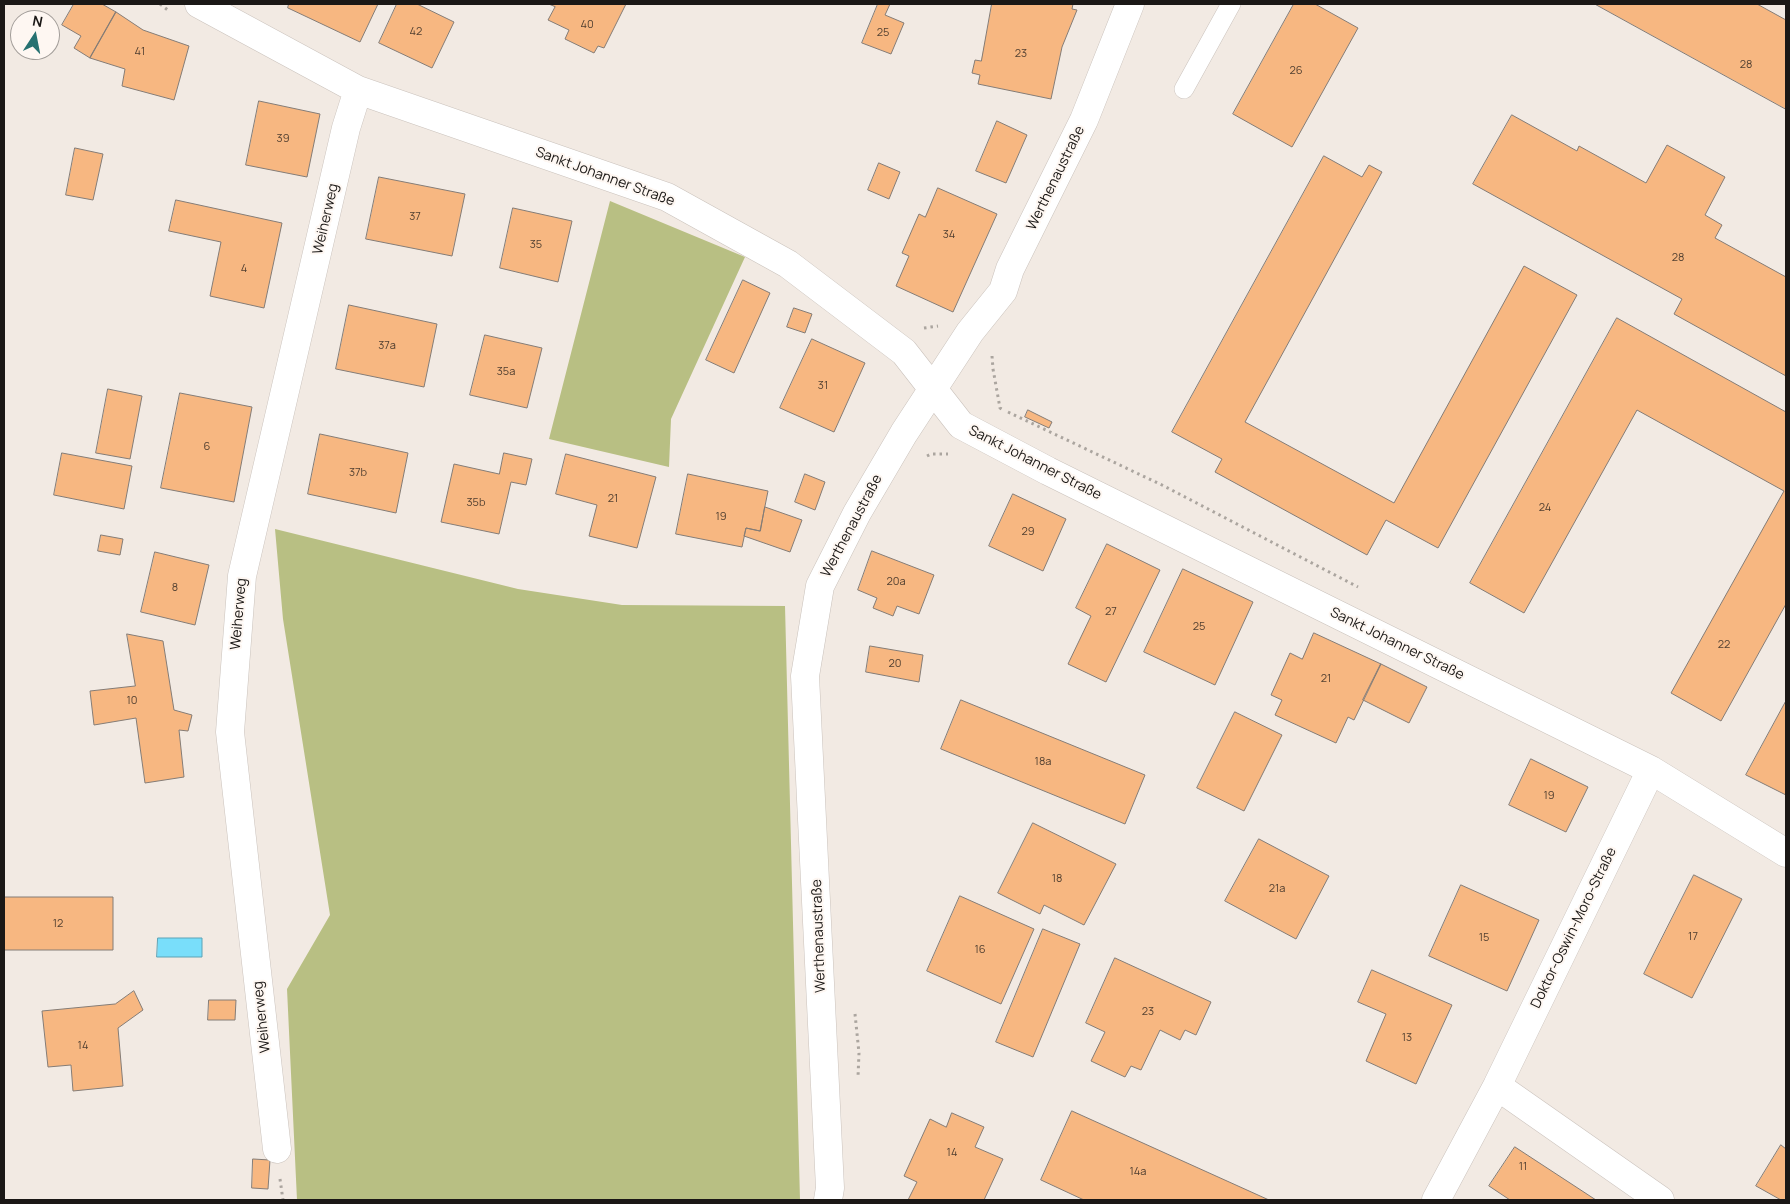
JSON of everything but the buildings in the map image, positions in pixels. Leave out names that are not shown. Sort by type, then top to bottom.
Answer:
[{"type":"street","name":"Sankt Johanner Straße","points":[[199,4],[358,90],[667,197],[788,264],[904,352],[961,425],[969,430],[1651,770],[1786,853]]},
{"type":"street","name":"Werthenaustraße","points":[[828,1200],[830,1188],[816,862],[805,676],[820,586],[857,513],[933,387],[970,332],[1003,291],[1010,269],[1084,120],[1130,4]]},
{"type":"street","name":"Weiherweg","points":[[276,1149],[230,732],[242,576],[346,128],[358,90]]},
{"type":"street","name":"Doktor-Oswin-Moro-Straße","points":[[1436,1200],[1497,1086],[1651,770]]},
{"type":"street","points":[[1497,1086],[1660,1200]]},
{"type":"lane","points":[[1184,89],[1231,4]]},
{"type":"path","points":[[923,459],[931,454]]},
{"type":"path","points":[[855,1013],[859,1052],[858,1082]]},
{"type":"green space","points":[[610,201],[745,257],[671,419],[669,467],[549,439]]},
{"type":"green space","points":[[275,529],[518,589],[622,605],[785,606],[800,1200],[297,1200],[287,989],[330,915],[283,619]]},
{"type":"water","points":[[158,938],[202,938],[202,957],[157,957]]}]
